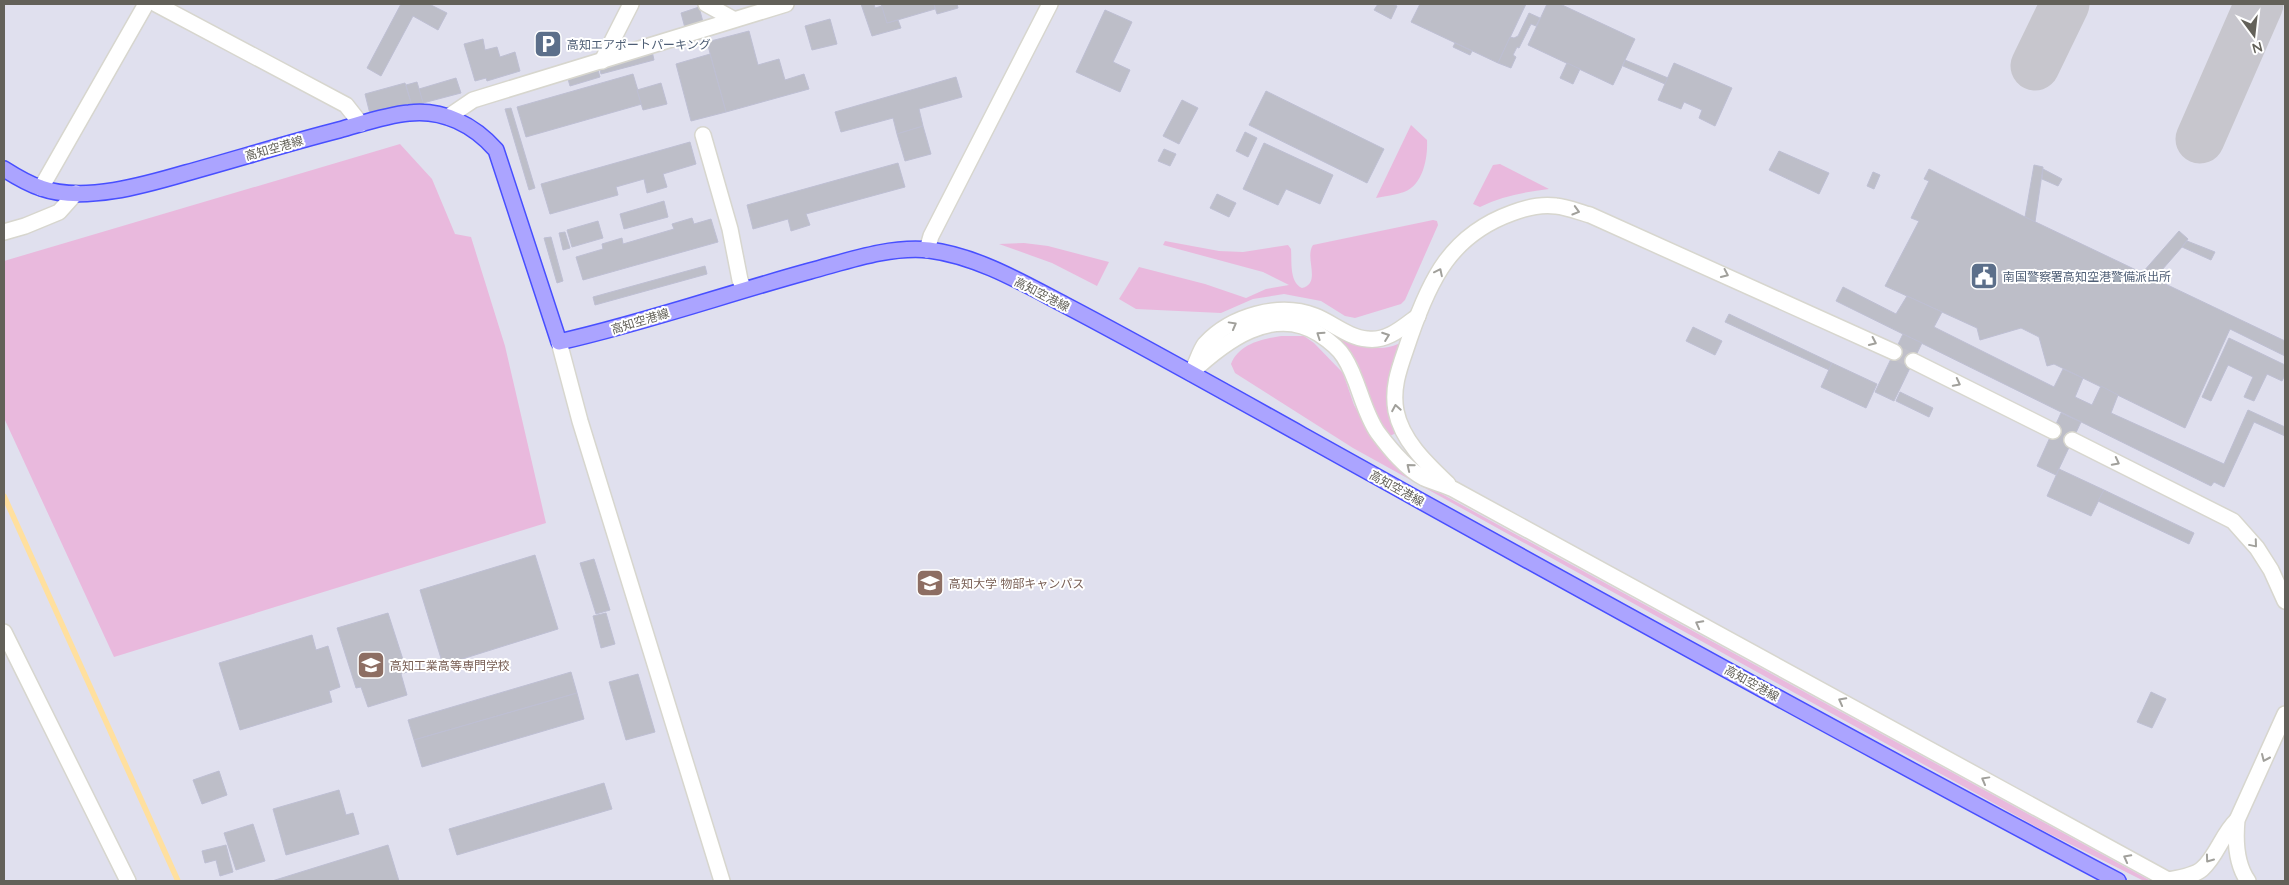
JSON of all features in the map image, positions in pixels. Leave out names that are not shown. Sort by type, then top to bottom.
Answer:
[{"type":"main road","name":"高知空港線","points":[[4,170],[41,188],[76,193],[136,188],[409,112],[448,117],[467,124],[496,150],[559,342],[620,327],[744,289],[863,257],[904,250],[927,250],[953,254],[1015,279],[1191,373],[1453,519],[2118,881]]},
{"type":"street","points":[[41,188],[146,4]]},
{"type":"street","points":[[156,4],[346,105],[361,124]]},
{"type":"street","points":[[602,61],[631,4]]},
{"type":"street","points":[[706,4],[733,19]]},
{"type":"street","points":[[448,117],[473,100],[786,4]]},
{"type":"street","points":[[927,250],[931,236],[1050,4]]},
{"type":"street","points":[[703,135],[730,229],[740,280],[744,289]]},
{"type":"street","points":[[4,232],[25,226],[59,212],[76,193]]},
{"type":"street","points":[[1453,489],[1417,452],[1404,433],[1396,413],[1394,393],[1396,379],[1418,316],[1446,258],[1468,236],[1496,219],[1517,211],[1540,206],[1556,206],[1598,219],[1894,352]]},
{"type":"street","points":[[1191,373],[1204,345],[1238,321],[1265,312],[1294,311],[1313,315],[1353,336],[1366,340],[1380,339],[1394,333],[1418,316]]},
{"type":"street","points":[[1191,373],[1214,351],[1245,332],[1279,323],[1293,324],[1310,329],[1329,341],[1343,356],[1377,432],[1405,464],[1423,478],[1453,489],[2169,881],[2202,869],[2227,830],[2238,820]]},
{"type":"street","points":[[559,342],[580,421],[722,881]]},
{"type":"street","points":[[1913,361],[2053,431]]},
{"type":"street","points":[[2072,440],[2233,521],[2258,548],[2271,570],[2285,601]]},
{"type":"street","points":[[4,632],[128,881]]},
{"type":"street","points":[[2248,881],[2238,858],[2235,836],[2238,820],[2285,714]]},
{"type":"shaded area","points":[[1411,125],[1427,140],[1425,163],[1420,177],[1416,183],[1404,192],[1376,198]]},
{"type":"shaded area","points":[[400,144],[432,179],[455,234],[471,237],[505,346],[546,523],[114,657],[4,418],[4,261]]},
{"type":"shaded area","points":[[1500,164],[1549,189],[1514,195],[1480,207],[1473,204],[1493,165]]},
{"type":"shaded area","points":[[1433,220],[1437,221],[1438,225],[1405,300],[1401,304],[1355,318],[1345,316],[1321,301],[1284,294],[1253,299],[1221,313],[1136,309],[1119,299],[1139,267],[1205,284],[1246,298],[1266,289],[1289,285],[1263,272],[1163,245],[1165,241],[1219,251],[1243,252],[1288,245],[1291,249],[1293,276],[1302,288],[1311,281],[1310,256],[1313,245]]},
{"type":"shaded area","points":[[1024,243],[1048,246],[1109,262],[1097,286],[1052,263],[999,244]]},
{"type":"shaded area","points":[[1321,327],[1369,347],[1388,347],[1398,344],[1401,346],[1392,370],[1389,389],[1390,408],[1396,433],[1390,436],[1375,414],[1358,364],[1351,352]]},
{"type":"shaded area","points":[[1281,336],[1304,336],[1314,343],[1343,373],[1354,405],[1372,436],[1418,481],[2151,881],[2144,881],[2042,830],[1353,448],[1235,373],[1231,364],[1245,347],[1259,341]]},
{"type":"building","points":[[401,4],[429,4],[447,13],[438,30],[413,16],[381,76],[367,68]]},
{"type":"building","points":[[861,4],[874,4],[875,8],[882,6],[887,23],[898,20],[901,28],[872,36]]},
{"type":"building","points":[[881,4],[934,4],[935,9],[887,23]]},
{"type":"building","points":[[934,4],[957,4],[958,8],[937,14]]},
{"type":"building","points":[[1378,4],[1397,6],[1391,19],[1374,10]]},
{"type":"building","points":[[1420,4],[1526,4],[1498,63],[1411,22]]},
{"type":"building","points":[[1547,4],[1560,4],[1635,39],[1613,85],[1528,45]]},
{"type":"building","points":[[699,7],[703,22],[685,28],[681,13]]},
{"type":"building","points":[[1105,10],[1132,22],[1113,62],[1130,70],[1120,92],[1076,72]]},
{"type":"building","points":[[1529,13],[1540,18],[1536,26],[1531,24],[1519,48],[1517,47],[1513,55],[1516,57],[1511,68],[1498,63],[1510,37],[1518,36]]},
{"type":"building","points":[[830,19],[837,44],[812,50],[805,26]]},
{"type":"building","points":[[749,31],[758,65],[779,59],[785,80],[804,74],[809,89],[726,112],[707,42]]},
{"type":"building","points":[[483,39],[485,50],[497,47],[500,57],[515,52],[520,71],[487,81],[486,78],[475,81],[464,44]]},
{"type":"building","points":[[1455,43],[1472,51],[1470,55],[1453,47]]},
{"type":"building","points":[[652,51],[654,60],[601,74],[599,66]]},
{"type":"building","points":[[710,54],[726,112],[691,121],[676,64]]},
{"type":"building","points":[[1625,60],[1668,78],[1665,84],[1623,66]]},
{"type":"building","points":[[596,63],[600,77],[570,86],[566,72]]},
{"type":"building","points":[[1567,63],[1580,69],[1573,84],[1560,78]]},
{"type":"building","points":[[1674,63],[1732,88],[1715,126],[1699,118],[1702,110],[1684,102],[1681,109],[1658,100]]},
{"type":"building","points":[[633,74],[642,104],[526,137],[517,107]]},
{"type":"building","points":[[956,77],[962,97],[919,109],[923,126],[897,134],[893,118],[841,132],[835,112]]},
{"type":"building","points":[[456,78],[461,93],[423,103],[419,89]]},
{"type":"building","points":[[417,82],[424,106],[413,110],[406,85]]},
{"type":"building","points":[[405,83],[412,106],[371,118],[365,94]]},
{"type":"building","points":[[661,83],[667,104],[643,110],[637,90]]},
{"type":"building","points":[[1266,91],[1384,149],[1367,183],[1249,125]]},
{"type":"building","points":[[1182,100],[1198,108],[1179,144],[1163,136]]},
{"type":"building","points":[[511,108],[535,188],[529,190],[505,109]]},
{"type":"building","points":[[923,126],[931,154],[905,161],[897,134]]},
{"type":"building","points":[[1245,132],[1257,138],[1248,157],[1236,151]]},
{"type":"building","points":[[690,142],[696,164],[663,174],[667,187],[647,193],[644,179],[616,187],[618,195],[550,214],[541,184]]},
{"type":"building","points":[[1264,143],[1333,175],[1320,204],[1286,189],[1278,205],[1243,189]]},
{"type":"building","points":[[1164,149],[1176,154],[1170,166],[1158,161]]},
{"type":"building","points":[[1779,151],[1829,173],[1819,194],[1769,170]]},
{"type":"building","points":[[898,163],[905,187],[806,214],[810,225],[791,231],[788,219],[753,229],[747,205]]},
{"type":"building","points":[[2034,165],[2043,167],[2035,222],[2025,217]]},
{"type":"building","points":[[1929,169],[2285,341],[2285,356],[2230,329],[2185,428],[2054,364],[2047,366],[2039,337],[2021,328],[1980,340],[1977,328],[1885,286],[1919,221],[1911,218],[1929,181],[1924,179]]},
{"type":"building","points":[[2043,169],[2062,179],[2058,186],[2042,179]]},
{"type":"building","points":[[1873,172],[1880,175],[1874,189],[1867,186]]},
{"type":"building","points":[[1217,194],[1236,203],[1229,217],[1210,208]]},
{"type":"building","points":[[664,201],[668,217],[624,229],[620,214]]},
{"type":"building","points":[[692,218],[694,224],[711,219],[718,242],[583,280],[576,257],[603,249],[602,244],[622,238],[623,244],[674,229],[672,224]]},
{"type":"building","points":[[598,221],[603,238],[572,247],[567,230]]},
{"type":"building","points":[[2179,231],[2188,239],[2155,278],[2143,272]]},
{"type":"building","points":[[565,232],[570,248],[563,250],[559,233]]},
{"type":"building","points":[[551,237],[563,281],[557,283],[544,238]]},
{"type":"building","points":[[2187,241],[2215,252],[2211,260],[2182,247]]},
{"type":"building","points":[[705,266],[707,274],[595,305],[593,297]]},
{"type":"building","points":[[1843,287],[1896,314],[1907,296],[1942,312],[1934,327],[2054,387],[2063,369],[2083,378],[2075,397],[2092,405],[2101,386],[2118,395],[2111,413],[2224,464],[2248,410],[2285,427],[2285,436],[2254,422],[2224,487],[2214,482],[2211,486],[1836,301]]},
{"type":"building","points":[[1729,314],[1832,363],[1829,370],[1725,322]]},
{"type":"building","points":[[1693,327],[1722,341],[1715,355],[1686,341]]},
{"type":"building","points":[[1903,334],[1922,343],[1894,401],[1875,392]]},
{"type":"building","points":[[2229,338],[2285,365],[2285,375],[2282,381],[2267,374],[2254,401],[2244,397],[2253,377],[2228,365],[2211,401],[2202,397]]},
{"type":"building","points":[[1832,363],[1877,384],[1866,408],[1821,387]]},
{"type":"building","points":[[1900,392],[1933,408],[1929,417],[1896,401]]},
{"type":"building","points":[[2061,413],[2081,422],[2056,475],[2037,466]]},
{"type":"building","points":[[2059,469],[2104,490],[2091,516],[2047,496]]},
{"type":"building","points":[[2104,490],[2194,533],[2189,544],[2098,501]]},
{"type":"building","points":[[535,555],[558,629],[443,665],[420,590]]},
{"type":"building","points":[[594,559],[610,610],[596,614],[580,563]]},
{"type":"building","points":[[388,613],[407,672],[401,674],[407,695],[368,707],[361,687],[356,688],[337,628]]},
{"type":"building","points":[[606,613],[615,644],[601,648],[593,616]]},
{"type":"building","points":[[312,635],[316,650],[328,646],[340,687],[329,691],[332,702],[240,730],[219,663]]},
{"type":"building","points":[[571,672],[577,693],[414,740],[408,720]]},
{"type":"building","points":[[638,674],[655,732],[626,740],[609,682]]},
{"type":"building","points":[[2151,692],[2166,699],[2152,728],[2137,722]]},
{"type":"building","points":[[577,693],[584,719],[422,767],[414,740]]},
{"type":"building","points":[[219,771],[227,795],[202,804],[193,780]]},
{"type":"building","points":[[604,783],[612,809],[457,855],[449,829]]},
{"type":"building","points":[[339,790],[346,815],[353,813],[359,834],[286,855],[273,809]]},
{"type":"building","points":[[253,824],[265,861],[236,870],[224,833]]},
{"type":"building","points":[[226,845],[233,872],[220,876],[216,860],[205,863],[202,851]]},
{"type":"building","points":[[388,845],[399,881],[272,881]]},
{"type":"waterway","points":[[4,496],[178,881]]},
{"type":"taxiway","points":[[2035,66],[2065,4]]},
{"type":"taxiway","points":[[2200,139],[2259,4]]},
{"type":"tunnel","points":[[1894,352],[1913,361]]},
{"type":"place","name":"高知エアポートパーキング","points":[[548,44]]},
{"type":"place","name":"南国警察署高知空港警備派出所","points":[[1984,276]]},
{"type":"place","name":"高知大学 物部キャンパス","points":[[930,583]]},
{"type":"place","name":"高知工業高等専門学校","points":[[371,665]]}]
